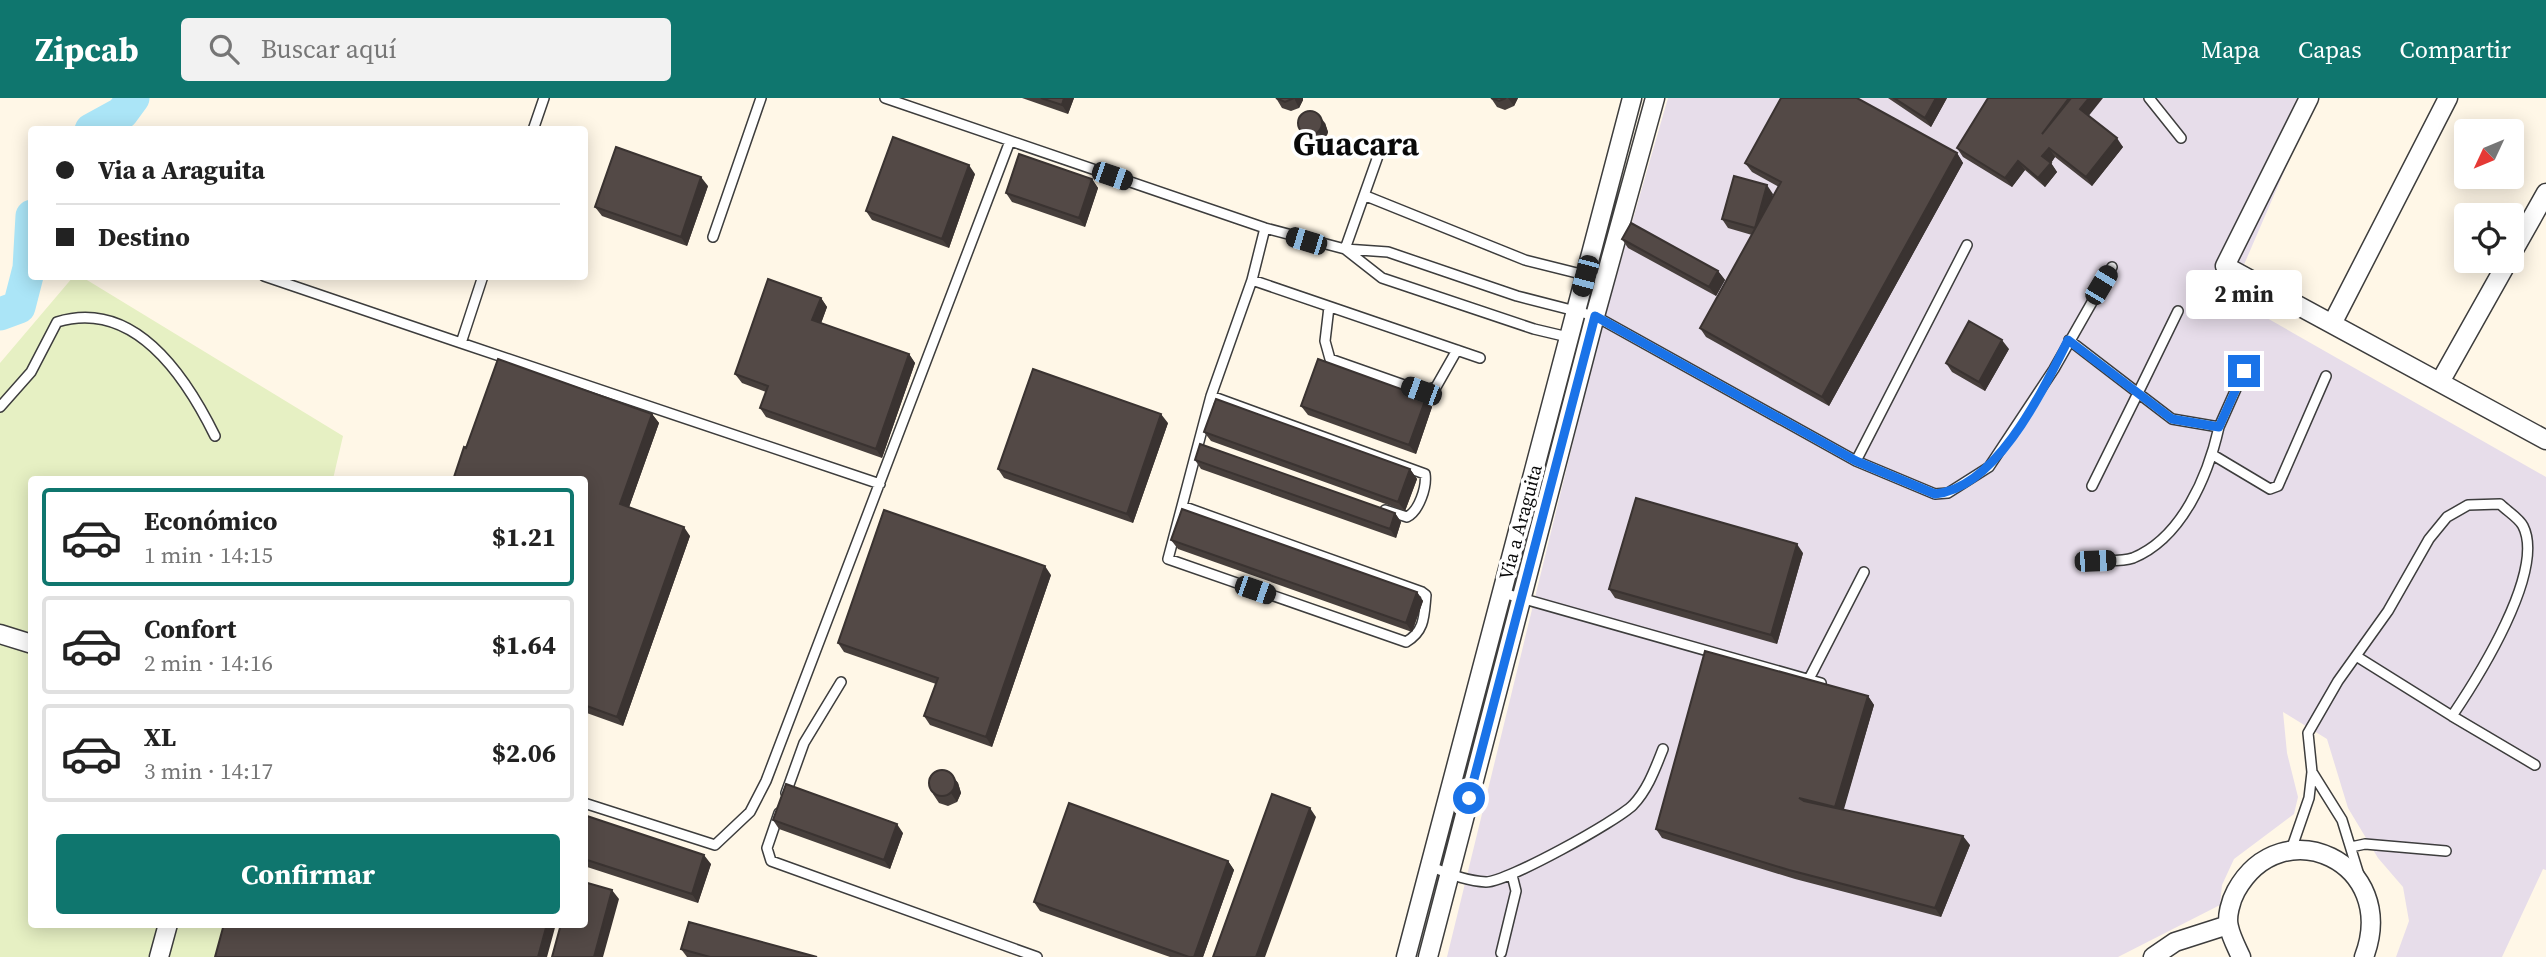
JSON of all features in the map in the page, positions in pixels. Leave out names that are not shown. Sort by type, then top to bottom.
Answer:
[{"type":"street","name":"Via a Araguita","points":[[1406,957],[1632,98]]},
{"type":"street","name":"Via a Araguita","points":[[1428,957],[1521,596],[1655,98]]},
{"type":"street","points":[[2309,98],[2225,265],[2546,440]]},
{"type":"street","points":[[2332,324],[2448,98]]},
{"type":"street","points":[[2524,232],[2546,193]]},
{"type":"street","points":[[2440,382],[2501,273]]},
{"type":"street","points":[[0,634],[28,643]]},
{"type":"street","points":[[2241,957],[2228,925],[2232,899],[2245,875],[2266,858],[2291,850],[2318,852],[2343,863],[2362,883],[2372,908],[2372,935],[2364,957]]},
{"type":"street","points":[[2153,957],[2175,942],[2228,925]]},
{"type":"street","points":[[159,957],[168,928]]},
{"type":"lane","points":[[534,126],[544,98]]},
{"type":"lane","points":[[713,237],[761,98]]},
{"type":"lane","points":[[885,98],[1265,228],[1345,249],[1388,252],[1517,296],[1595,316],[1856,461],[1935,494],[1948,492],[1989,467],[2010,440],[2112,267]]},
{"type":"lane","points":[[2149,98],[2181,138]]},
{"type":"lane","points":[[588,804],[715,845],[750,812],[766,780],[1010,141]]},
{"type":"lane","points":[[1345,249],[1378,156]]},
{"type":"lane","points":[[1366,196],[1525,260],[1605,280]]},
{"type":"lane","points":[[1182,506],[1422,592],[1426,595],[1424,622],[1418,635],[1406,642],[1168,559],[1211,396],[1252,281],[1265,228]]},
{"type":"lane","points":[[1856,461],[1967,245]]},
{"type":"lane","points":[[1345,249],[1382,278],[1521,325],[1589,342]]},
{"type":"lane","points":[[276,280],[880,484]]},
{"type":"lane","points":[[461,342],[481,280]]},
{"type":"lane","points":[[1252,281],[1480,358]]},
{"type":"lane","points":[[1328,307],[1325,341],[1330,359],[1421,391],[1436,387],[1457,350]]},
{"type":"lane","points":[[2092,486],[2178,311]]},
{"type":"lane","points":[[0,407],[31,372],[57,323],[92,318],[128,328],[170,361],[197,399],[215,436]]},
{"type":"lane","points":[[2068,340],[2172,419],[2219,427]]},
{"type":"lane","points":[[2095,561],[2131,559],[2168,536],[2192,499],[2213,455],[2219,427],[2244,371]]},
{"type":"lane","points":[[2213,455],[2270,489],[2278,486],[2326,376]]},
{"type":"lane","points":[[1211,396],[1425,474],[1426,480],[1413,514],[1407,517],[1371,506]]},
{"type":"lane","points":[[1198,445],[1211,450]]},
{"type":"lane","points":[[2291,850],[2309,798],[2312,772],[2308,733],[2388,611],[2429,538],[2446,517],[2468,505],[2500,504],[2524,527],[2528,552],[2525,579],[2491,658],[2452,716]]},
{"type":"lane","points":[[1809,679],[1864,572]]},
{"type":"lane","points":[[1503,593],[1832,687]]},
{"type":"lane","points":[[2356,656],[2535,765]]},
{"type":"lane","points":[[841,682],[804,744],[766,848],[771,861],[1037,957]]},
{"type":"lane","points":[[1430,866],[1449,874],[1489,882],[1512,875],[1594,832],[1631,807],[1646,790],[1663,749]]},
{"type":"lane","points":[[2312,772],[2343,820],[2362,883]]},
{"type":"lane","points":[[2351,847],[2365,844],[2446,851]]},
{"type":"lane","points":[[1501,953],[1516,891],[1512,875]]},
{"type":"shaded area","points":[[1668,98],[2316,98],[2230,297],[2546,477],[2546,870],[2543,869],[2502,957],[2396,957],[2409,921],[2403,887],[2378,858],[2348,808],[2327,739],[2283,712],[2287,753],[2298,797],[2294,814],[2234,859],[2222,885],[2220,905],[2118,957],[1447,957],[1598,340]]},
{"type":"green space","points":[[70,280],[87,280],[343,436],[334,476],[28,476],[28,928],[223,928],[215,957],[0,957],[0,363]]},
{"type":"building","points":[[1041,98],[1064,98],[1062,105]]},
{"type":"building","points":[[1276,98],[1294,98],[1285,102]]},
{"type":"building","points":[[1781,98],[1857,98],[1957,153],[1822,397],[1700,328],[1781,182],[1745,163]]},
{"type":"building","points":[[1894,98],[1936,98],[1925,118]]},
{"type":"building","points":[[1988,98],[2069,98],[2042,134],[2071,98],[2089,98],[2080,109],[2117,138],[2086,177],[2049,148],[2042,156],[2051,163],[2038,178],[2018,161],[2005,178],[1957,148]]},
{"type":"building","points":[[1310,111],[1321,118],[1322,123],[1315,134],[1310,135],[1299,128],[1298,123],[1305,112]]},
{"type":"building","points":[[893,137],[969,165],[942,239],[866,211]]},
{"type":"building","points":[[616,147],[701,177],[681,237],[595,207]]},
{"type":"building","points":[[1019,154],[1092,179],[1079,218],[1006,193]]},
{"type":"building","points":[[1734,176],[1767,185],[1755,228],[1722,219]]},
{"type":"building","points":[[1631,223],[1718,271],[1709,287],[1622,239]]},
{"type":"building","points":[[768,279],[821,298],[812,320],[909,354],[876,449],[760,408],[768,386],[735,374]]},
{"type":"building","points":[[1969,321],[2002,340],[1979,382],[1946,363]]},
{"type":"building","points":[[498,359],[652,414],[620,504],[684,527],[617,717],[588,706],[588,476],[454,476],[464,447],[466,448]]},
{"type":"building","points":[[1318,359],[1426,398],[1409,445],[1301,406]]},
{"type":"building","points":[[1033,369],[1161,414],[1127,514],[998,469]]},
{"type":"building","points":[[1216,399],[1410,469],[1398,502],[1204,432]]},
{"type":"building","points":[[1200,444],[1395,513],[1390,529],[1195,460]]},
{"type":"building","points":[[1636,498],[1797,544],[1771,635],[1609,589]]},
{"type":"building","points":[[1182,509],[1417,592],[1406,623],[1171,540]]},
{"type":"building","points":[[884,510],[1045,566],[986,737],[924,716],[938,678],[838,643]]},
{"type":"building","points":[[1705,651],[1868,696],[1835,807],[1799,798],[1804,801],[1963,836],[1935,908],[1789,870],[1656,829]]},
{"type":"building","points":[[942,770],[951,774],[955,783],[951,792],[942,796],[933,792],[929,783],[933,774]]},
{"type":"building","points":[[786,784],[897,824],[884,860],[773,820]]},
{"type":"building","points":[[1272,794],[1310,808],[1256,957],[1213,957]]},
{"type":"building","points":[[1069,803],[1228,861],[1194,957],[1034,902]]},
{"type":"building","points":[[588,816],[704,855],[692,894],[588,860]]},
{"type":"building","points":[[588,883],[612,890],[594,957],[552,957],[560,928],[588,928]]},
{"type":"building","points":[[689,922],[817,957],[710,957],[681,949]]},
{"type":"building","points":[[223,928],[546,928],[538,957],[215,957]]},
{"type":"waterway","points":[[98,126],[122,113],[133,98]]},
{"type":"waterway","points":[[0,314],[19,307],[28,272]]},
{"type":"district","name":"Guacara","points":[[1356,143]]},
{"type":"route","points":[[1469,798],[1595,316],[1856,461],[1935,494],[1948,492],[1989,467],[2010,440],[2054,369],[2068,340],[2172,419],[2219,427],[2244,371]]}]
